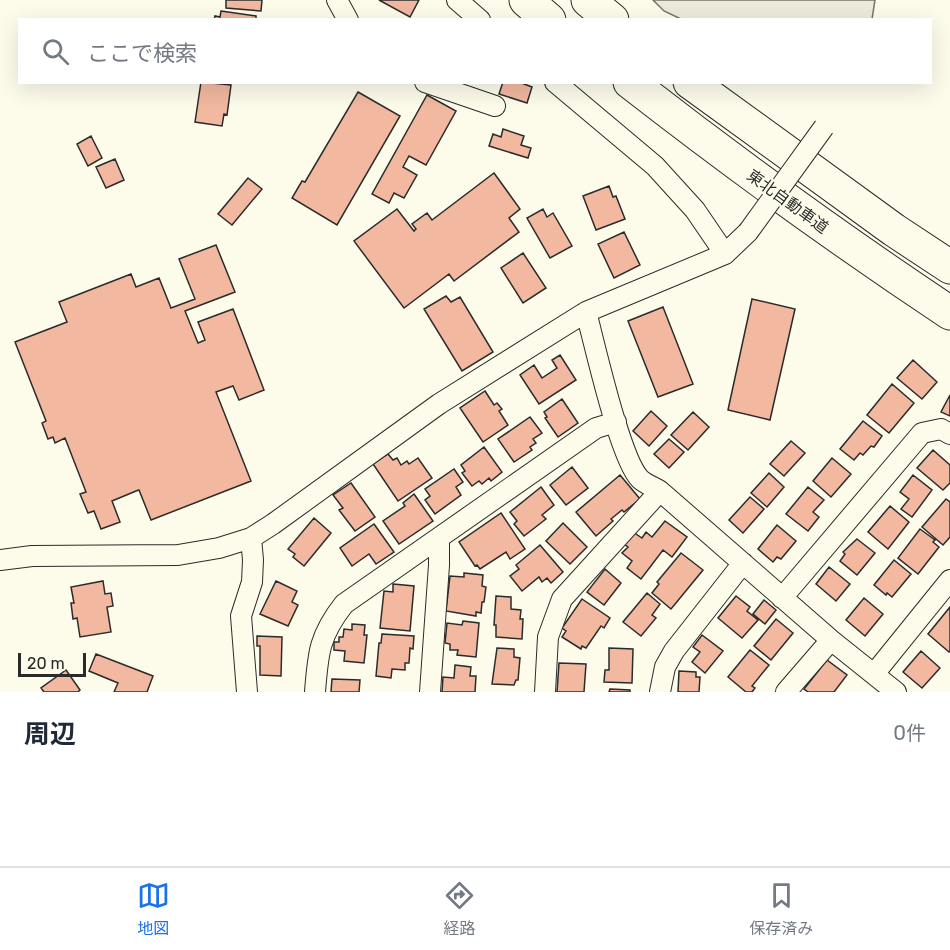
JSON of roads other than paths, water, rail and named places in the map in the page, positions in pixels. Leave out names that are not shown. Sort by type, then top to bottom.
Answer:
[{"type":"highway","points":[[526,0],[547,18]]},
{"type":"highway","points":[[588,0],[610,18]]},
{"type":"highway","name":"東北自動車道","points":[[633,84],[764,185],[869,260],[950,313]]},
{"type":"highway","points":[[693,84],[894,230],[950,267]]},
{"type":"street","points":[[337,0],[347,18]]},
{"type":"street","points":[[457,0],[478,18]]},
{"type":"street","points":[[431,84],[495,106]]},
{"type":"street","points":[[557,84],[655,166],[695,210],[724,254]]},
{"type":"street","points":[[0,560],[32,556],[178,555],[219,548],[251,538],[439,404],[586,312],[724,254],[748,232],[824,127]]},
{"type":"street","points":[[586,312],[627,456],[640,478],[660,491],[831,640],[896,692]]},
{"type":"street","points":[[315,692],[318,655],[324,635],[344,604],[596,428],[616,422]]},
{"type":"street","points":[[782,598],[922,433],[941,429],[950,434]]},
{"type":"street","points":[[545,692],[548,637],[562,599],[660,491]]},
{"type":"street","points":[[247,692],[242,616],[252,582],[254,560],[251,538]]},
{"type":"street","points":[[430,692],[439,538]]},
{"type":"street","points":[[660,692],[665,667],[674,651],[743,563]]},
{"type":"street","points":[[873,674],[950,580]]},
{"type":"street","points":[[786,692],[831,640]]}]
